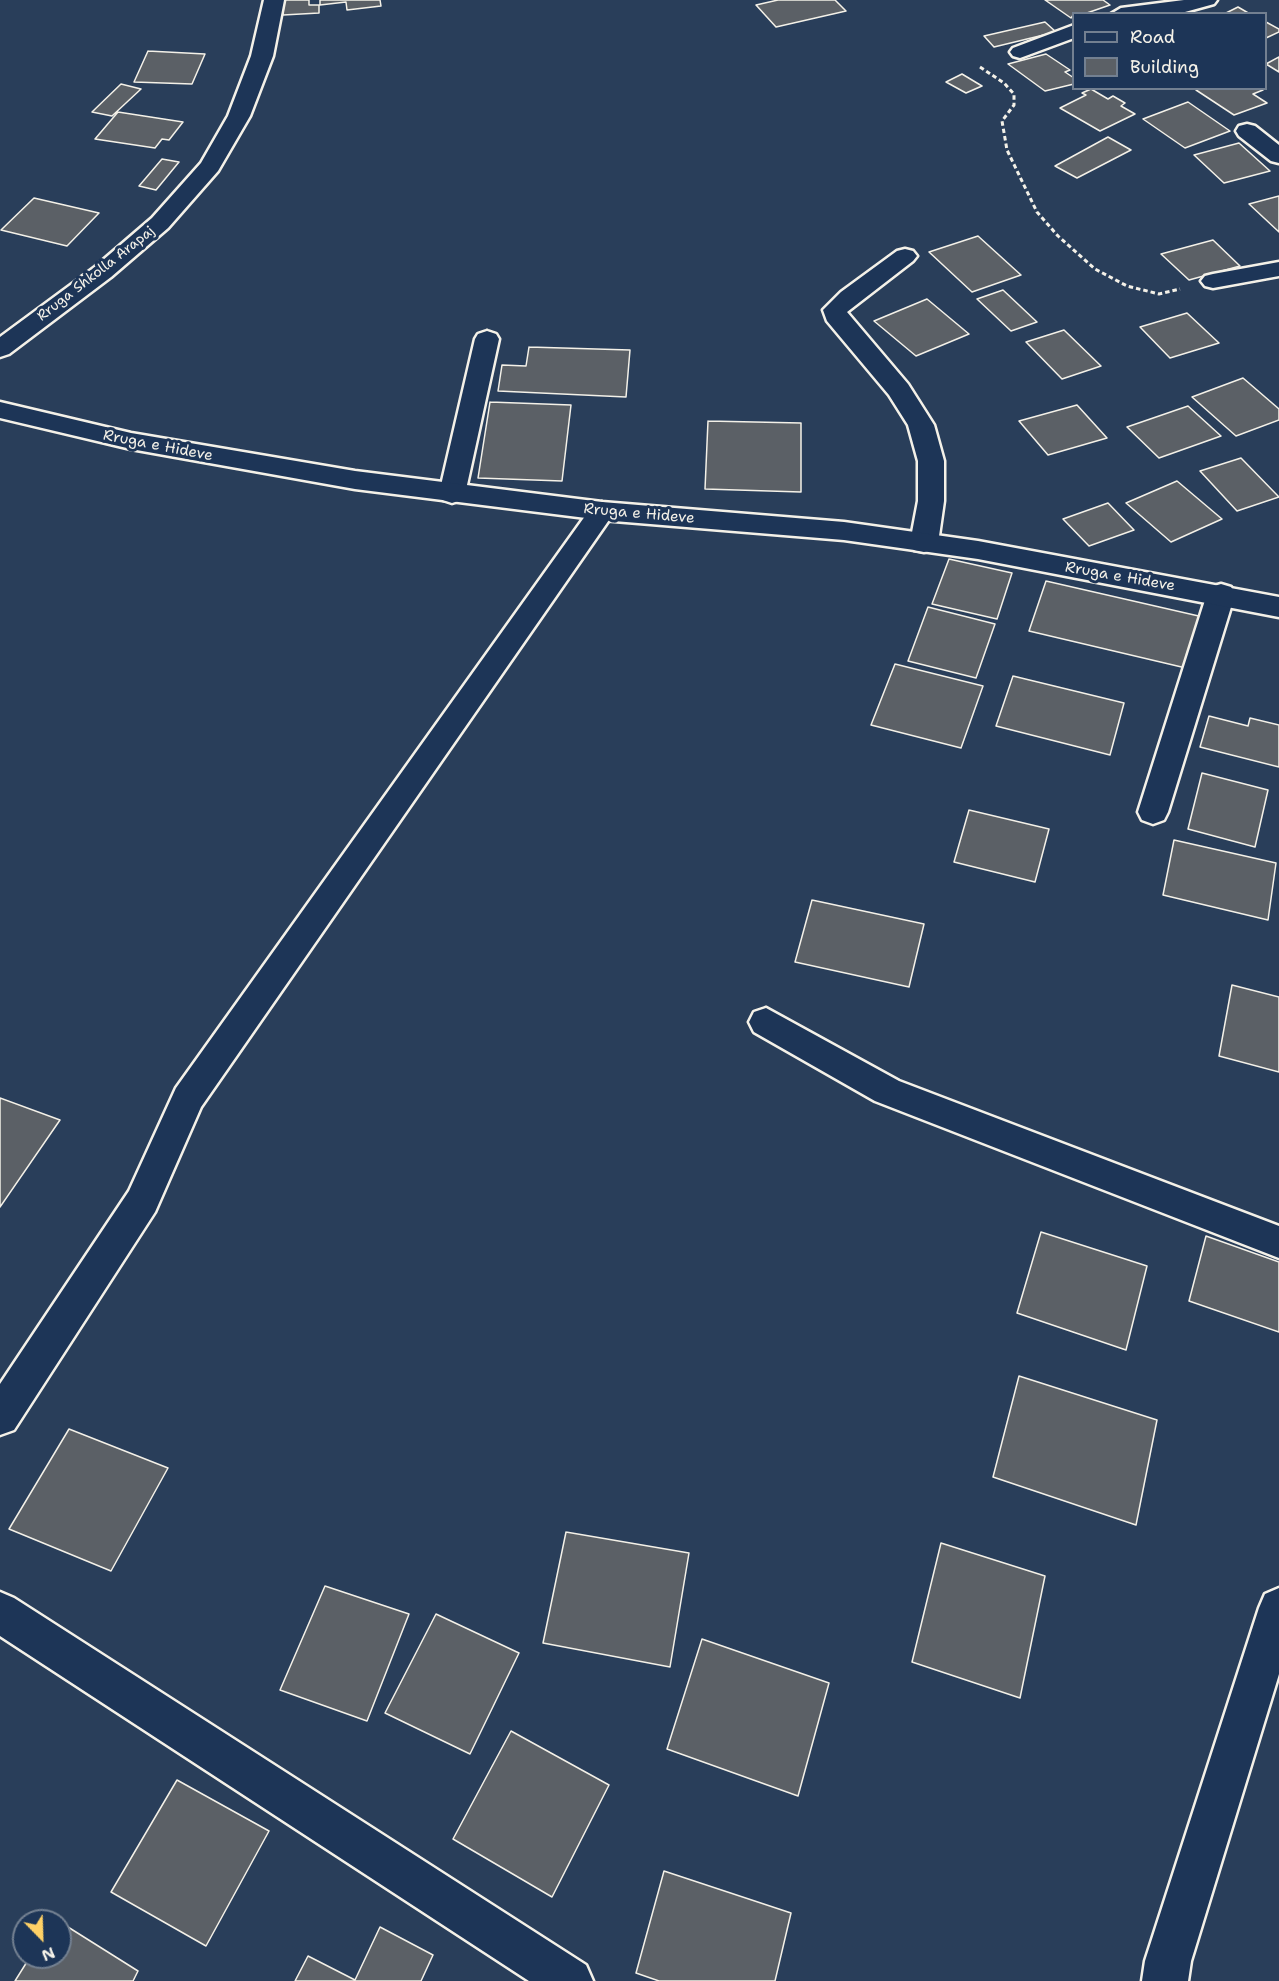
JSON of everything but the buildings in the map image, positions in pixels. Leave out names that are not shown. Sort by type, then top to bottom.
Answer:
[{"type":"street","name":"Rruga Shkolla Arapaj","points":[[0,349],[103,272],[144,237],[160,223],[210,166],[239,116],[262,56],[274,0]]},
{"type":"street","points":[[1137,12],[1185,6],[1207,0]]},
{"type":"street","points":[[1020,52],[1072,32]]},
{"type":"street","points":[[1247,131],[1279,156]]},
{"type":"street","points":[[905,256],[850,297],[836,310],[836,316],[899,390],[921,425],[931,461],[931,501],[924,543]]},
{"type":"street","points":[[1213,281],[1279,269]]},
{"type":"street","points":[[452,494],[487,339]]},
{"type":"street","name":"Rruga e Hideve","points":[[0,411],[131,441],[253,464],[452,494],[602,511],[844,531],[1221,594],[1279,608]]},
{"type":"street","points":[[0,1417],[142,1201],[188,1098],[602,511]]},
{"type":"street","points":[[1153,812],[1221,594]]},
{"type":"street","points":[[766,1022],[887,1091],[1279,1242]]},
{"type":"street","points":[[1165,1981],[1168,1961],[1279,1608]]},
{"type":"street","points":[[0,1612],[570,1981]]},
{"type":"path","points":[[980,67],[1004,83],[1014,94],[1014,105],[1002,121],[1007,150],[1037,212],[1058,236],[1095,269],[1126,286],[1159,294],[1213,281]]}]
